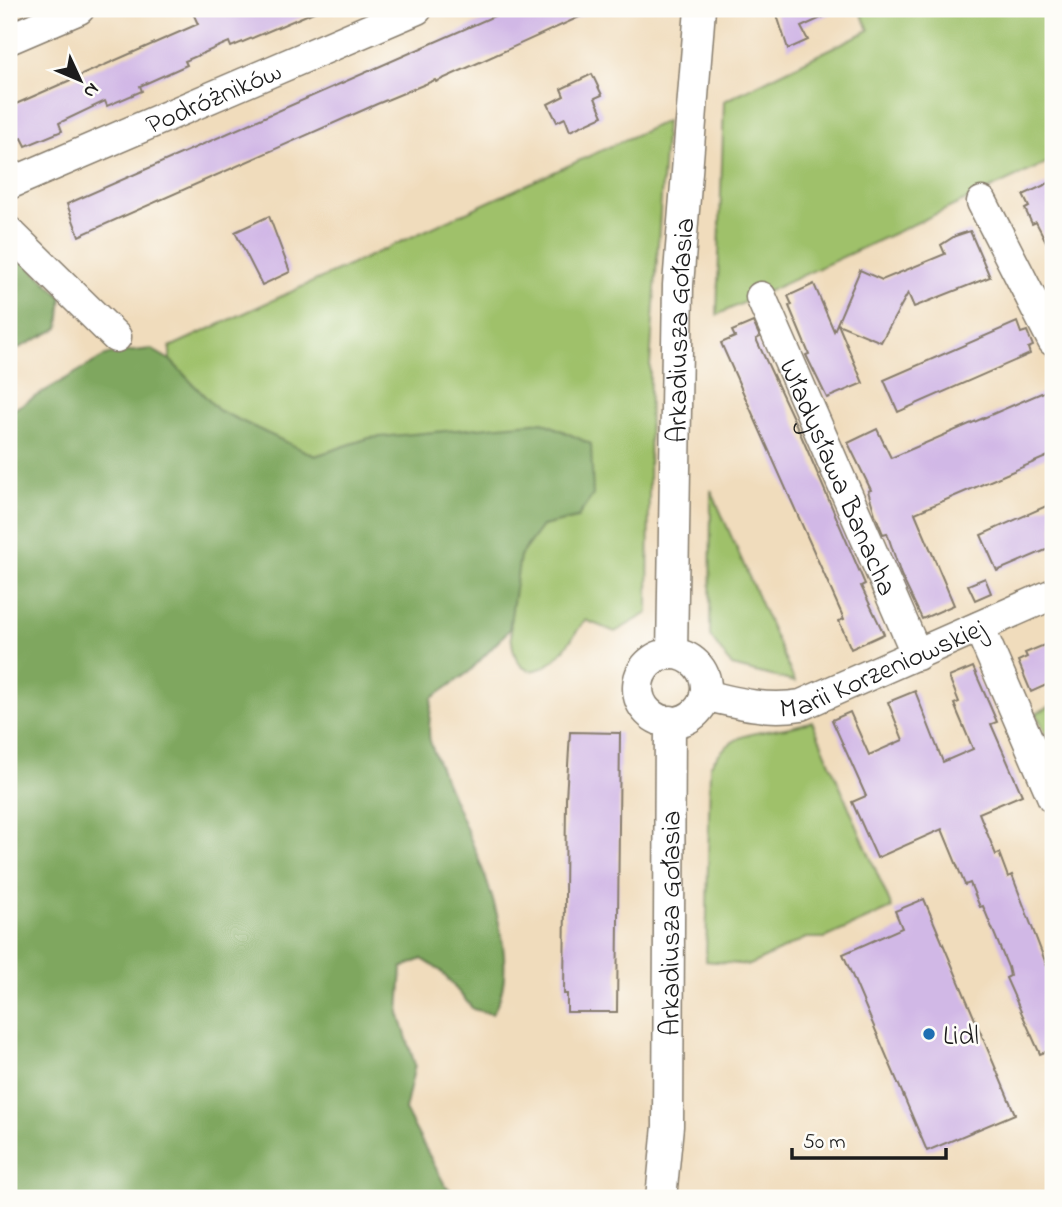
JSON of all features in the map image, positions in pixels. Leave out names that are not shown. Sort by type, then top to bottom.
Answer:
[{"type":"street","points":[[9,39],[79,9]]},
{"type":"street","name":"Podróżników","points":[[9,184],[417,9]]},
{"type":"street","name":"Arkadiusza Gołasia","points":[[672,654],[678,285],[700,9]]},
{"type":"street","points":[[982,202],[1053,341]]},
{"type":"street","points":[[9,232],[116,337]]},
{"type":"street","name":"Władysława Banacha","points":[[761,298],[917,655]]},
{"type":"street","name":"Marii Korzeniowskiej","points":[[705,695],[747,705],[791,707],[917,655],[1053,594]]},
{"type":"street","points":[[979,627],[1053,797]]},
{"type":"street","points":[[672,654],[689,658],[701,668],[706,684],[705,695],[691,716],[670,721],[657,718],[645,707],[639,683],[649,663],[672,654]]},
{"type":"street","name":"Arkadiusza Gołasia","points":[[661,1198],[668,1126],[670,721]]},
{"type":"street","name":"Arkadiusza Gołasia","points":[[668,1126],[676,1198]]},
{"type":"green space","points":[[859,9],[1053,9],[1053,160],[717,315],[724,101],[869,30]]},
{"type":"green space","points":[[666,121],[650,366],[648,613],[615,632],[585,620],[555,659],[542,668],[528,670],[518,662],[511,627],[511,605],[520,556],[542,526],[577,518],[369,438],[315,456],[218,410],[170,360],[170,347]]},
{"type":"green space","points":[[9,247],[62,297],[59,328],[9,353]]},
{"type":"green space","points":[[151,349],[170,360],[218,410],[315,456],[369,438],[543,422],[591,444],[593,495],[577,518],[542,526],[520,556],[509,630],[469,672],[432,698],[430,741],[486,878],[498,917],[504,953],[503,986],[492,1014],[473,1009],[441,971],[422,959],[402,968],[399,1013],[415,1065],[405,1110],[446,1187],[464,1198],[9,1198],[9,412],[108,354]]},
{"type":"green space","points":[[711,490],[795,682],[732,666],[710,636]]},
{"type":"green space","points":[[1053,705],[1053,741],[1050,743],[1036,713]]},
{"type":"green space","points":[[812,721],[892,908],[825,938],[806,938],[750,965],[706,961],[710,766],[732,742],[743,736]]},
{"type":"building","points":[[191,9],[321,9],[231,47],[229,42],[185,61],[187,65],[140,86],[142,91],[107,106],[105,101],[59,123],[62,131],[26,146],[22,138],[13,142],[9,131],[9,107],[198,24]]},
{"type":"building","points":[[510,9],[597,9],[436,82],[435,80],[377,104],[79,236],[67,204]]},
{"type":"building","points":[[775,9],[841,9],[801,27],[808,40],[788,49]]},
{"type":"building","points":[[592,74],[602,95],[595,98],[603,116],[570,131],[565,118],[557,122],[548,104],[564,96],[561,89]]},
{"type":"building","points":[[1053,181],[1053,255],[1036,222],[1032,224],[1025,209],[1029,207],[1023,195]]},
{"type":"building","points":[[269,216],[290,272],[262,285],[235,232]]},
{"type":"building","points":[[970,231],[990,277],[914,307],[908,293],[881,342],[838,324],[863,383],[827,398],[806,355],[809,354],[789,306],[792,305],[788,296],[814,284],[834,331],[860,270],[882,280],[945,254],[941,245]]},
{"type":"building","points":[[753,322],[760,337],[756,339],[800,433],[865,584],[861,586],[884,634],[851,649],[839,621],[844,619],[721,343],[735,337],[732,331]]},
{"type":"building","points":[[1017,322],[1021,333],[1027,331],[1033,346],[1028,348],[1030,354],[898,412],[884,380]]},
{"type":"building","points":[[1053,388],[1053,454],[915,513],[954,605],[922,619],[901,575],[887,533],[883,534],[868,491],[871,490],[848,443],[877,429],[891,458]]},
{"type":"building","points":[[1053,503],[1053,547],[997,571],[981,535]]},
{"type":"building","points":[[985,578],[991,593],[975,600],[968,585]]},
{"type":"building","points":[[1049,643],[1053,653],[1053,682],[1031,692],[1018,661],[1027,657],[1025,653]]},
{"type":"building","points":[[973,667],[997,722],[991,724],[1022,795],[979,813],[996,855],[999,853],[1008,877],[1012,875],[1053,982],[1053,1049],[1040,1054],[1006,978],[1010,976],[1008,967],[983,906],[980,907],[970,883],[965,885],[942,829],[877,858],[852,802],[866,796],[832,720],[850,712],[869,755],[903,740],[888,702],[915,691],[943,762],[973,749],[954,704],[959,702],[949,677]]},
{"type":"building","points":[[570,732],[620,733],[617,1012],[567,1012],[567,994],[564,994],[566,799]]},
{"type":"building","name":"Lidl","points":[[924,899],[1015,1114],[927,1151],[843,954],[902,928],[895,911]]},
{"type":"place","name":"Lidl","points":[[929,1034]]}]
